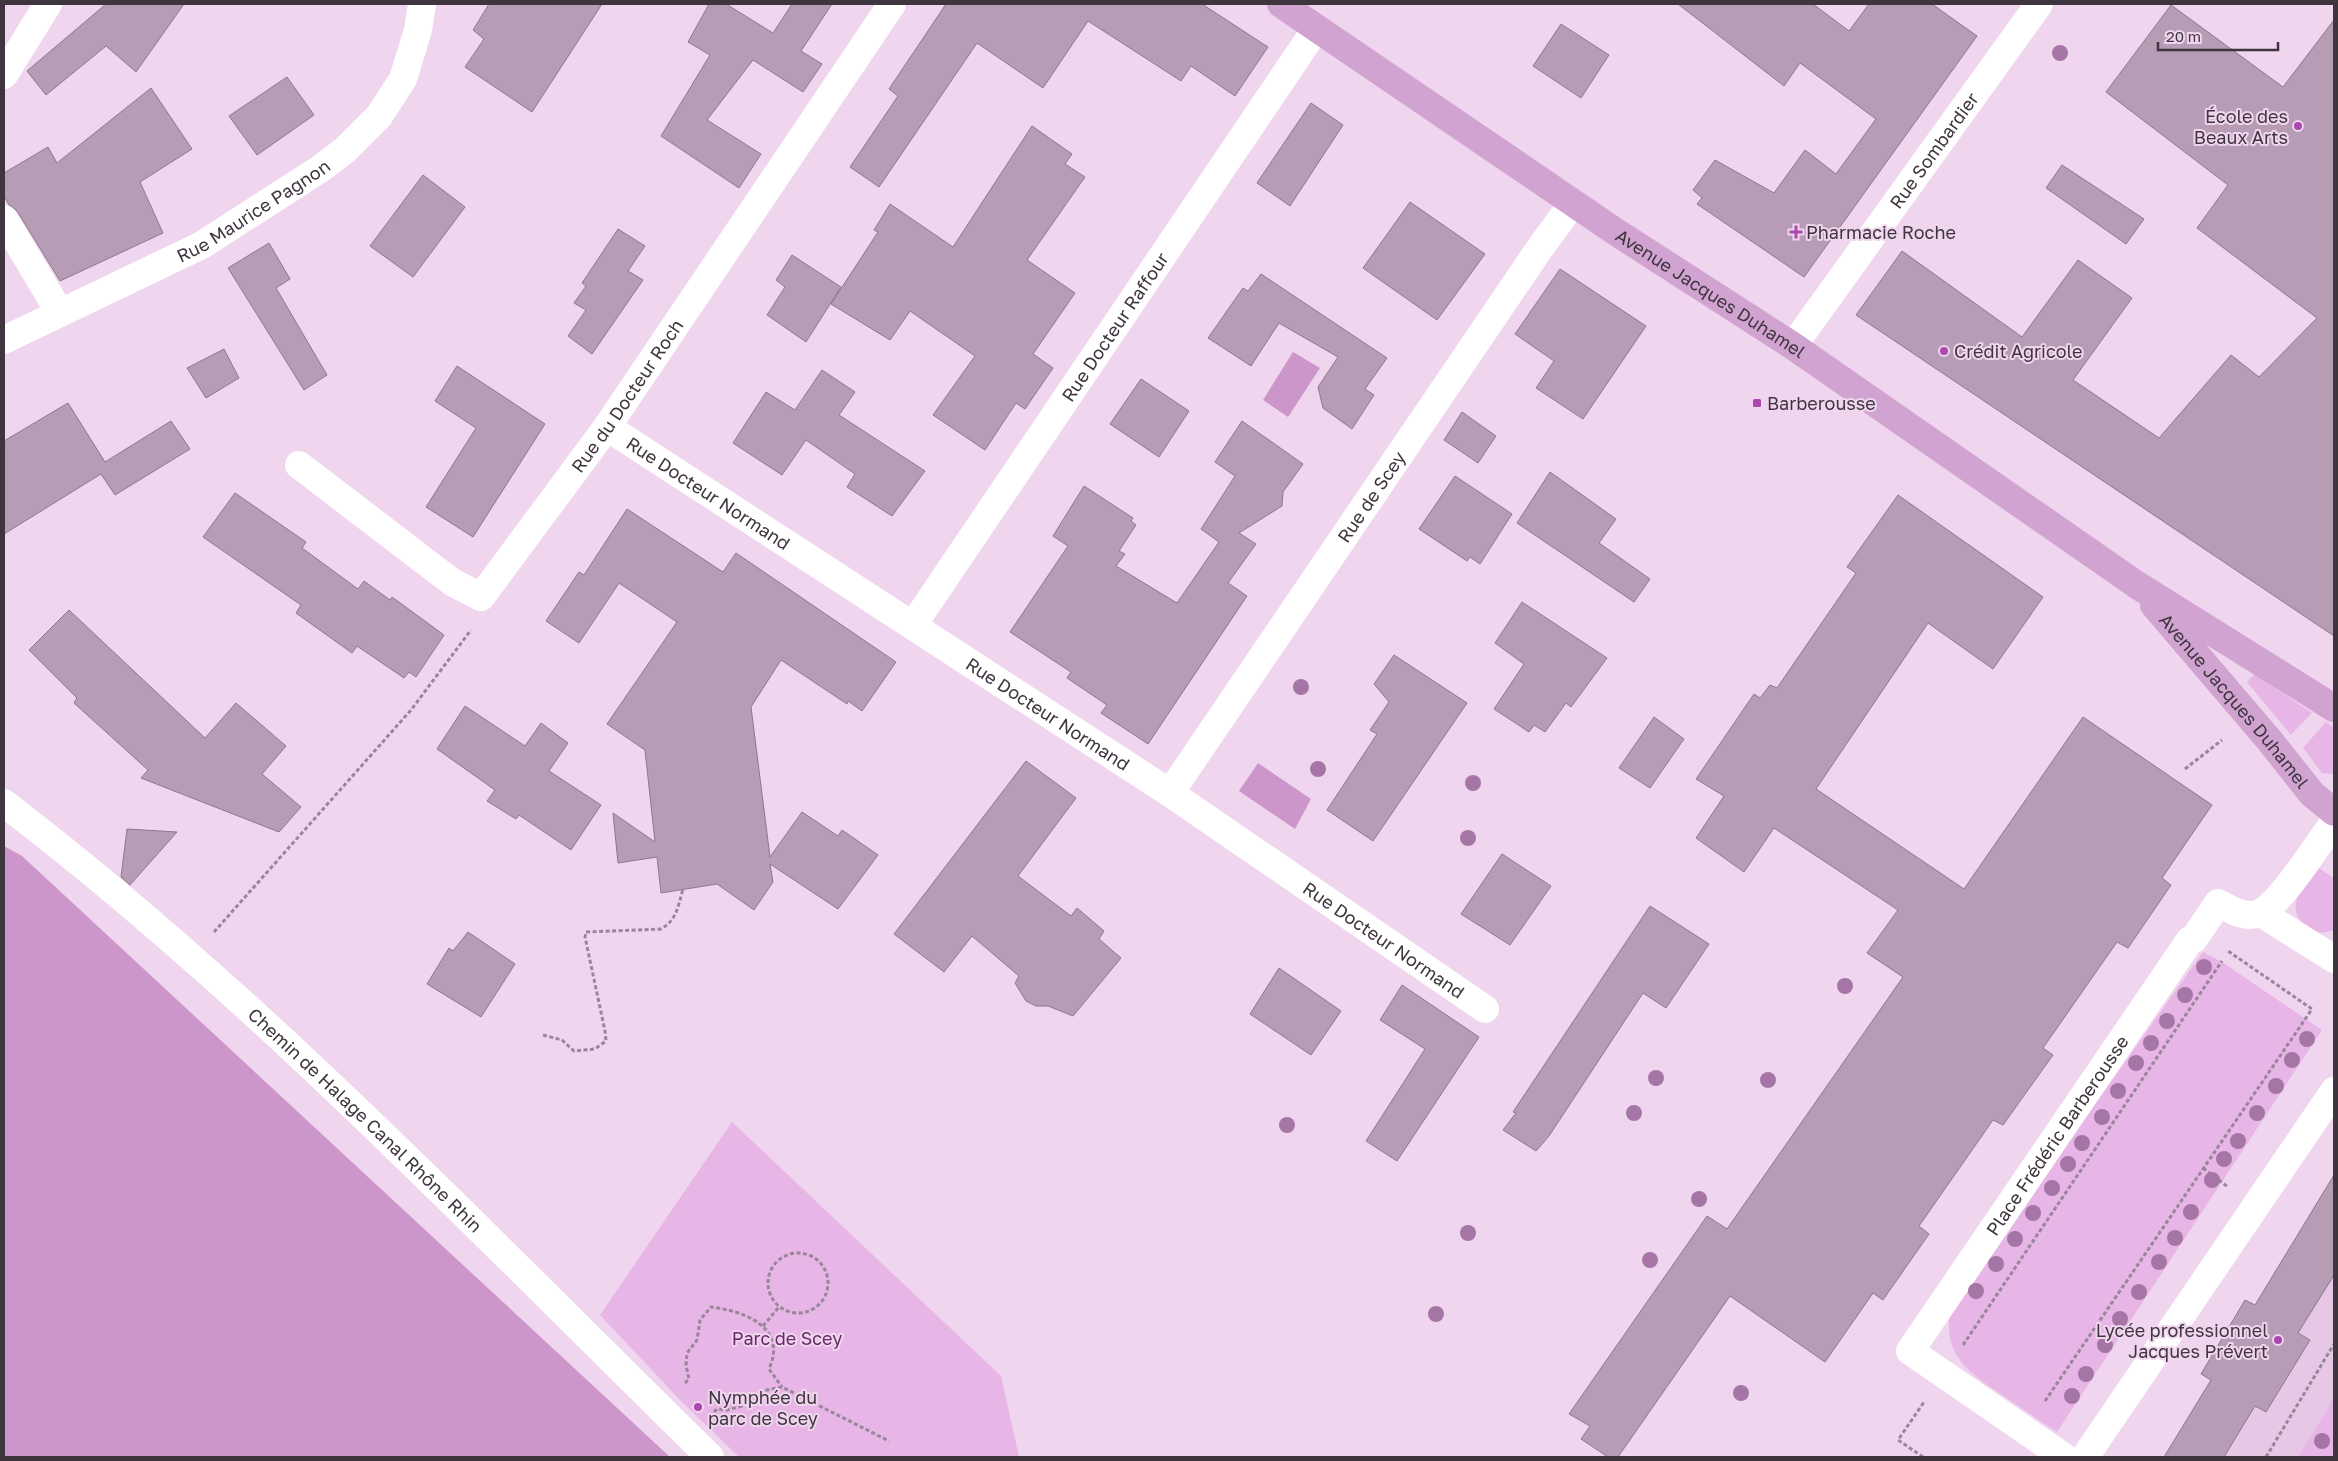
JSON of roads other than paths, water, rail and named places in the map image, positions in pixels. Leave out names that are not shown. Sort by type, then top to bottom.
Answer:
[{"type":"main road","name":"Avenue Jacques Duhamel","points":[[1281,4],[1573,203],[1793,346],[2137,585],[2334,708]]},
{"type":"main road","name":"Avenue Jacques Duhamel","points":[[2137,585],[2270,741],[2312,794],[2334,812]]},
{"type":"street","points":[[4,75],[48,4]]},
{"type":"street","name":"Rue Maurice Pagnon","points":[[4,340],[202,245],[320,170],[345,150],[379,116],[403,79],[416,40],[422,4]]},
{"type":"street","name":"Rue du Docteur Roch","points":[[299,465],[452,582],[481,597],[607,427],[892,4]]},
{"type":"street","name":"Rue Sombardier","points":[[1793,346],[2039,4]]},
{"type":"street","name":"Rue Docteur Raffour","points":[[913,626],[1316,29]]},
{"type":"street","name":"Rue de Scey","points":[[1170,793],[1540,248],[1573,203]]},
{"type":"street","points":[[4,219],[60,313]]},
{"type":"street","name":"Rue Docteur Normand","points":[[607,427],[1170,793],[1485,1009]]},
{"type":"street","name":"Chemin de Halage Canal Rhône Rhin","points":[[4,803],[82,863],[240,1000],[389,1141],[701,1448]]},
{"type":"street","points":[[2334,822],[2286,889],[2261,913],[2334,959]]},
{"type":"street","name":"Place Frédéric Barberousse","points":[[2064,1457],[1910,1351],[2184,948],[2190,940],[2194,939],[2218,903],[2240,915],[2261,913]]},
{"type":"street","points":[[2085,1457],[2334,1091]]},
{"type":"place","name":"École des Beaux Arts","points":[[2298,126]]},
{"type":"place","name":"Pharmacie Roche","points":[[1796,232]]},
{"type":"place","name":"Crédit Agricole","points":[[1944,351]]},
{"type":"place","name":"Barberousse","points":[[1757,403]]},
{"type":"place","name":"Lycée professionnel Jacques Prévert","points":[[2278,1340]]},
{"type":"place","name":"Nymphée du parc de Scey","points":[[698,1407]]},
{"type":"park label","name":"Parc de Scey","points":[[787,1338]]}]
